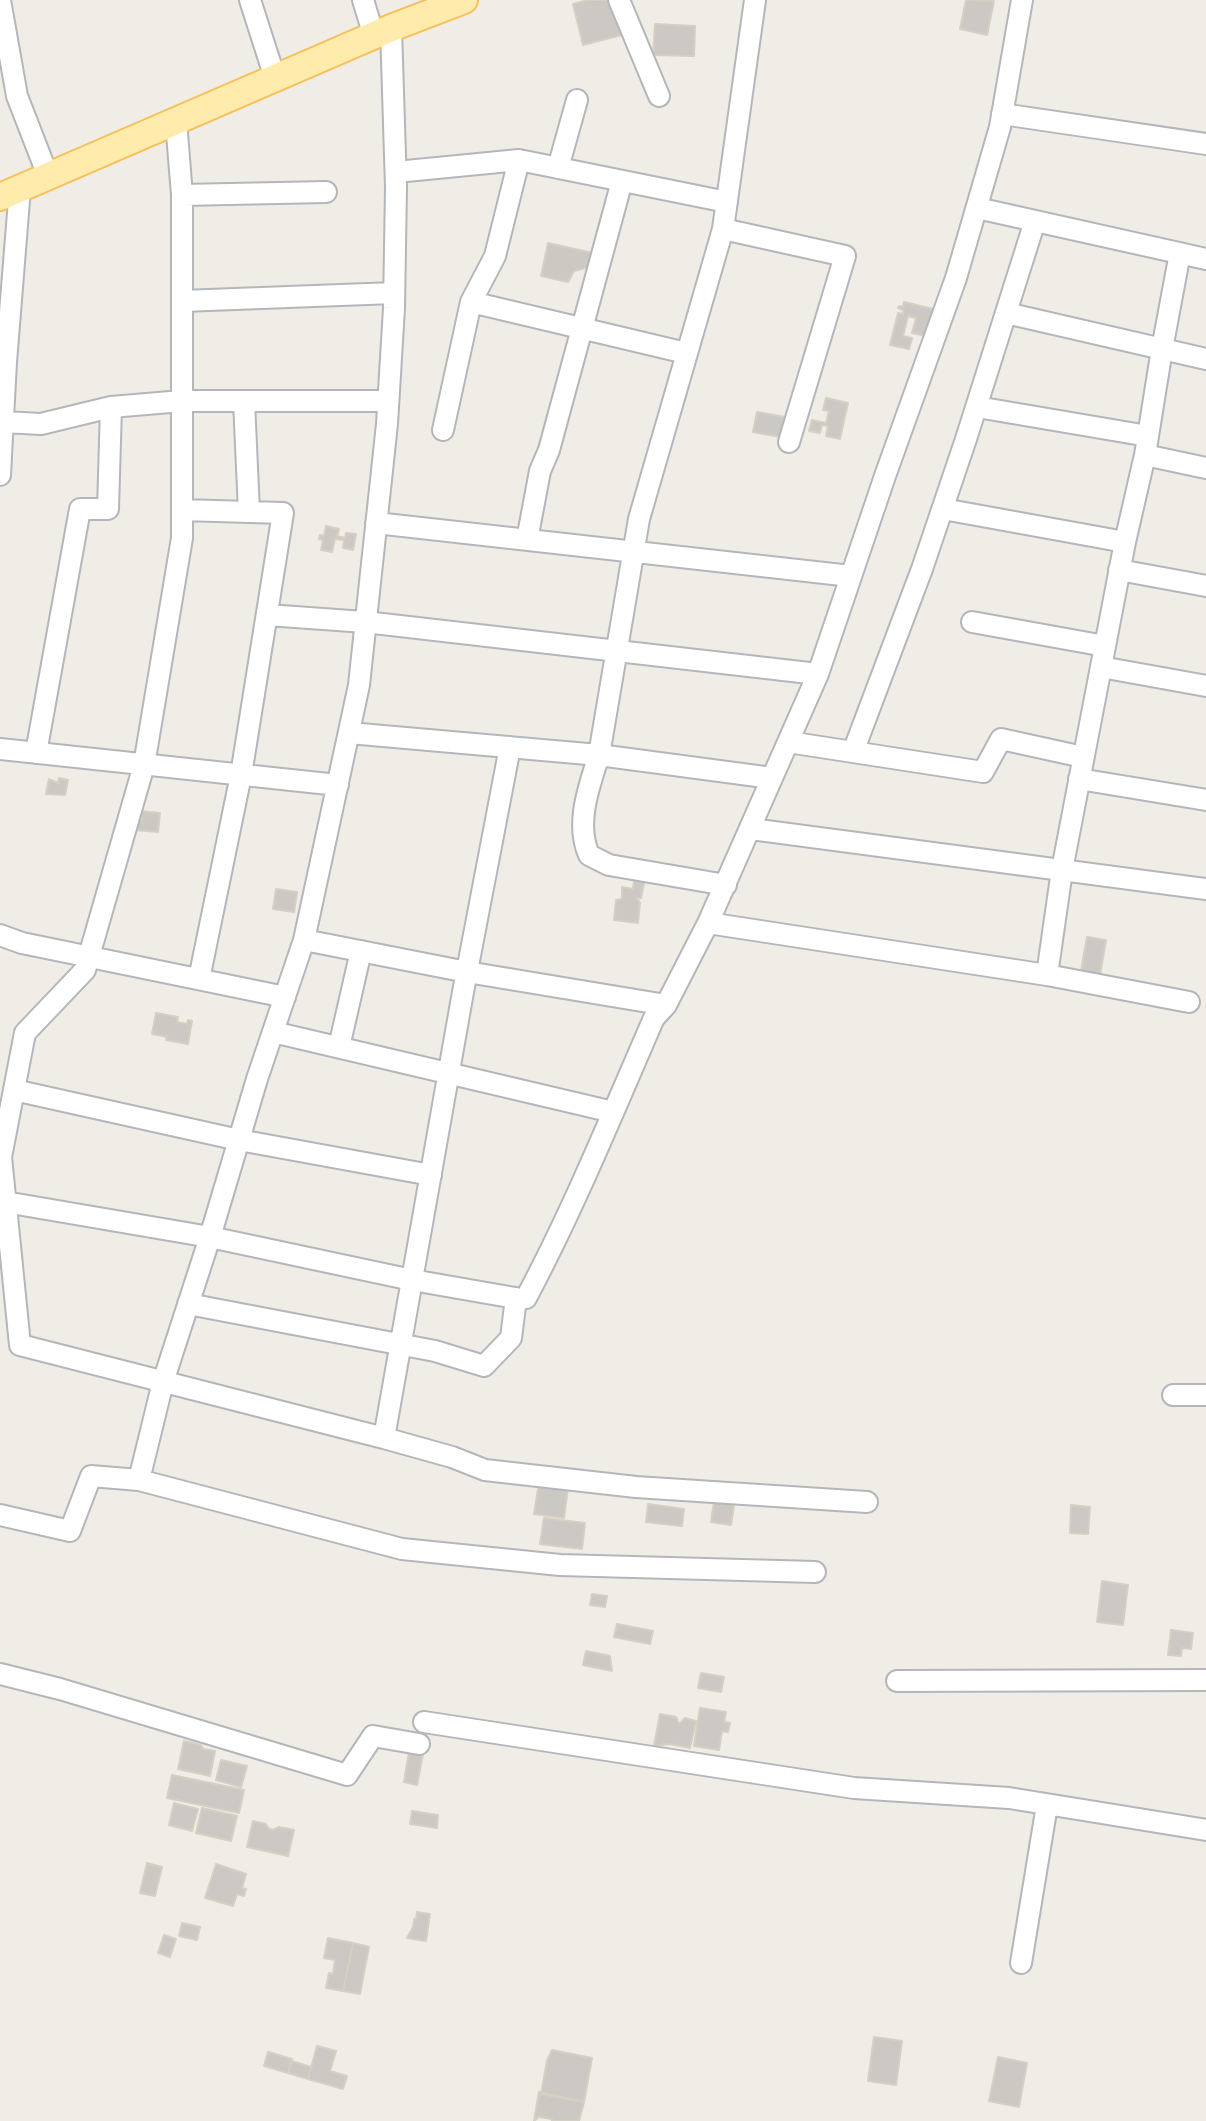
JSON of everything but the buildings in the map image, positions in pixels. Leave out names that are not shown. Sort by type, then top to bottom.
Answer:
[{"type":"main road","points":[[10,193],[382,32],[464,0]]},
{"type":"street","points":[[0,0],[17,96],[48,176]]},
{"type":"street","points":[[250,0],[275,78]]},
{"type":"street","points":[[139,1480],[163,1382],[304,940],[359,685],[388,401],[396,172],[382,32],[363,0]]},
{"type":"street","points":[[619,0],[659,96]]},
{"type":"street","points":[[726,885],[609,865],[589,855],[583,826],[587,794],[599,755],[639,519],[723,229],[755,0]]},
{"type":"street","points":[[5,1202],[210,1237],[412,1280],[526,1298],[546,1261],[654,1018],[666,1005],[726,885],[818,674],[956,278],[1002,114],[1022,0]]},
{"type":"street","points":[[558,168],[577,100]]},
{"type":"street","points":[[1002,114],[1206,144]]},
{"type":"street","points":[[176,121],[182,195],[182,538],[144,765],[85,970],[25,1033],[1,1157],[10,1344],[384,1438],[452,1457],[485,1470],[636,1487],[867,1502]]},
{"type":"street","points":[[396,172],[519,160],[727,202]]},
{"type":"street","points":[[443,430],[471,302],[495,256],[519,160]]},
{"type":"street","points":[[527,540],[540,471],[549,450],[622,181]]},
{"type":"street","points":[[182,195],[326,192]]},
{"type":"street","points":[[0,475],[10,193]]},
{"type":"street","points":[[977,208],[1206,259]]},
{"type":"street","points":[[853,752],[943,509],[1035,221]]},
{"type":"street","points":[[723,229],[845,256],[789,442]]},
{"type":"street","points":[[1047,975],[1062,870],[1146,446],[1180,253]]},
{"type":"street","points":[[182,301],[394,293]]},
{"type":"street","points":[[471,302],[686,353]]},
{"type":"street","points":[[1006,313],[1206,359]]},
{"type":"street","points":[[3,422],[41,424],[111,407],[182,401],[388,401]]},
{"type":"street","points":[[244,401],[249,512]]},
{"type":"street","points":[[36,753],[80,509],[108,509],[111,407]]},
{"type":"street","points":[[977,407],[1146,446],[1206,468]]},
{"type":"street","points":[[943,509],[1125,542]]},
{"type":"street","points":[[182,510],[283,513],[241,775],[199,979]]},
{"type":"street","points":[[376,523],[851,576]]},
{"type":"street","points":[[1119,570],[1206,586]]},
{"type":"street","points":[[267,615],[365,622],[818,674]]},
{"type":"street","points":[[972,622],[1206,686]]},
{"type":"street","points":[[349,733],[599,755],[772,778]]},
{"type":"street","points":[[788,742],[983,772],[1001,739],[1083,757]]},
{"type":"street","points":[[384,1438],[510,747]]},
{"type":"street","points":[[0,749],[338,785]]},
{"type":"street","points":[[1079,779],[1206,800]]},
{"type":"street","points":[[751,829],[1206,889]]},
{"type":"street","points":[[708,923],[1047,975],[1189,1002]]},
{"type":"street","points":[[0,935],[22,943],[285,997]]},
{"type":"street","points":[[304,940],[467,972],[666,1005]]},
{"type":"street","points":[[339,1047],[361,951]]},
{"type":"street","points":[[273,1032],[613,1112]]},
{"type":"street","points":[[14,1090],[239,1140],[431,1175]]},
{"type":"street","points":[[188,1304],[435,1351],[484,1366],[511,1338],[516,1298]]},
{"type":"street","points":[[1173,1395],[1206,1395]]},
{"type":"street","points":[[0,1515],[70,1531],[91,1476],[139,1480],[402,1549],[560,1565],[815,1572]]},
{"type":"street","points":[[0,1674],[347,1775],[373,1736],[419,1744]]},
{"type":"street","points":[[897,1681],[1206,1680]]},
{"type":"street","points":[[424,1722],[854,1788],[1009,1798],[1206,1830]]},
{"type":"street","points":[[1021,1963],[1047,1805]]}]
